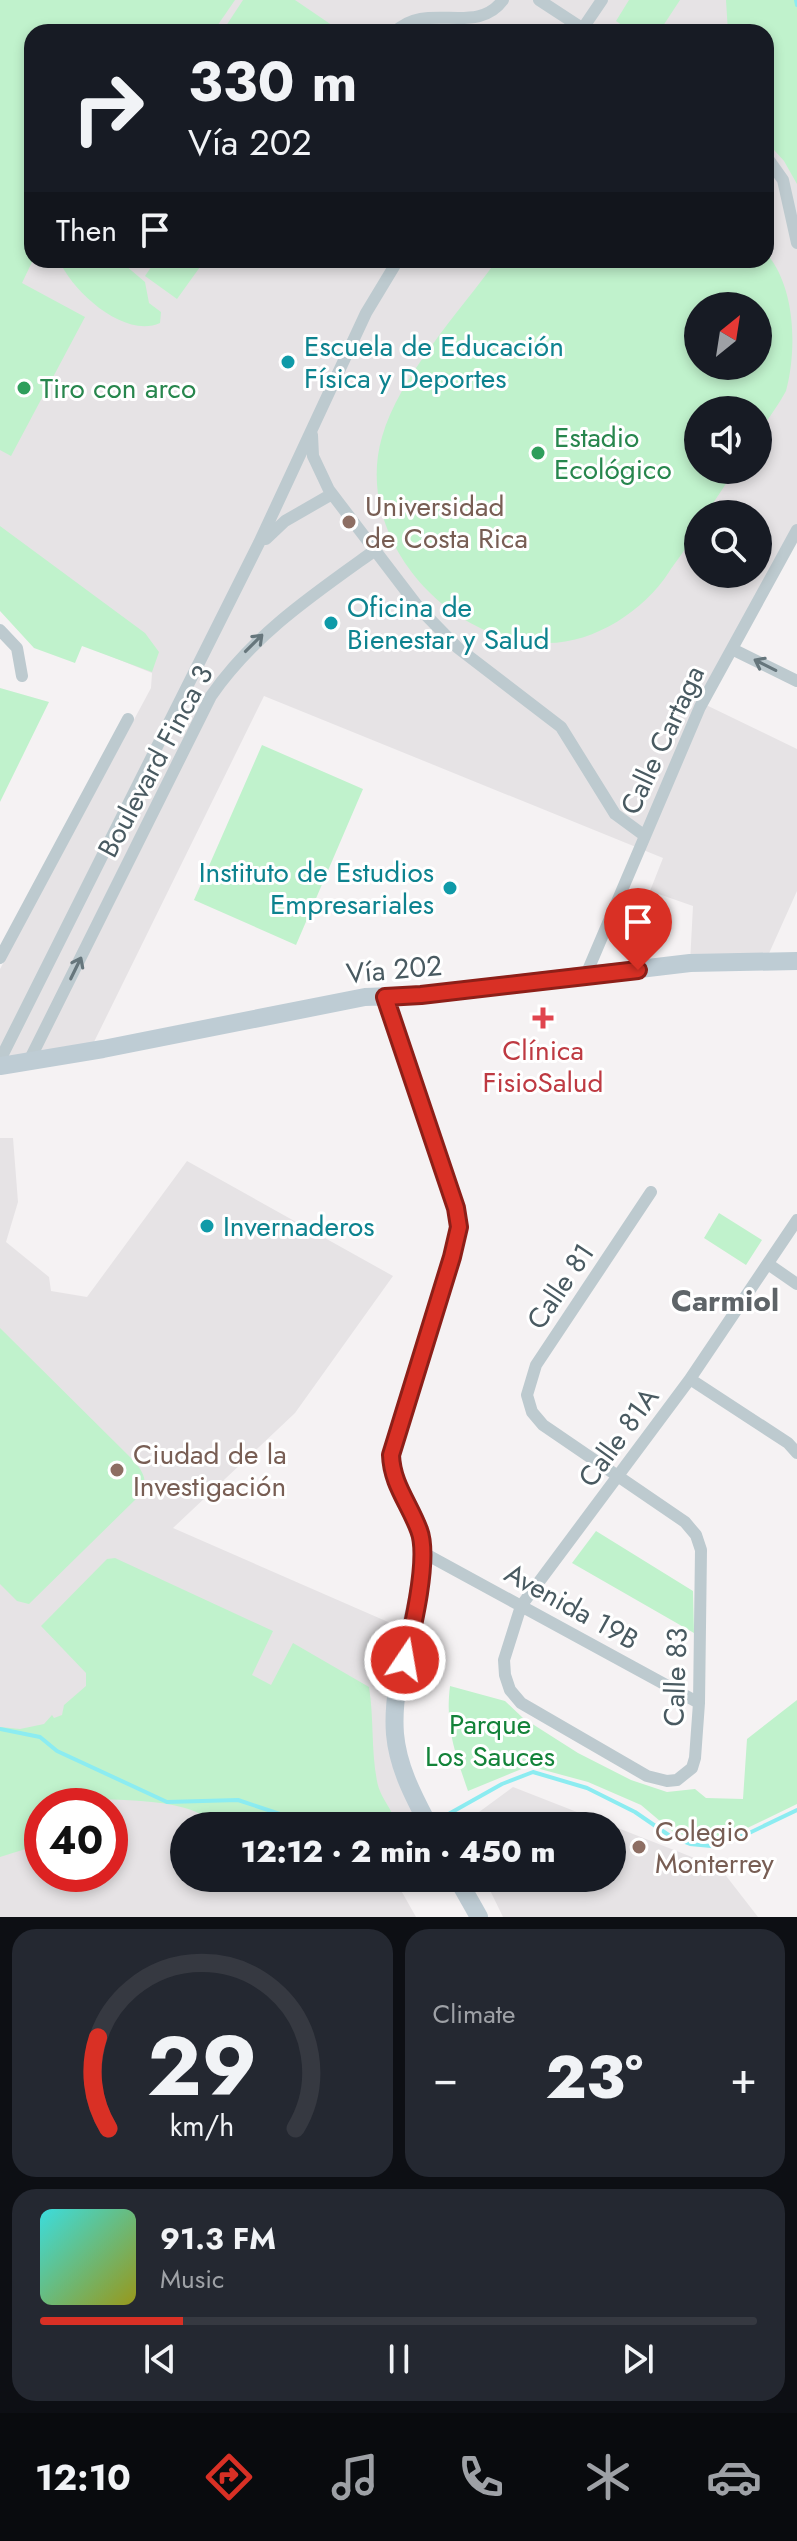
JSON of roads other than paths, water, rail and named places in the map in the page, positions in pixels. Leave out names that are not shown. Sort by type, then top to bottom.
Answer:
[{"type":"street","points":[[401,24],[423,10],[481,13],[497,8],[503,0]]},
{"type":"street","points":[[539,0],[577,24]]},
{"type":"street","points":[[589,24],[602,0]]},
{"type":"street","points":[[774,165],[788,195],[797,243]]},
{"type":"street","name":"Boulevard Finca 3","points":[[0,1060],[256,549],[366,313],[393,268]]},
{"type":"street","points":[[312,432],[313,456],[332,494],[419,608],[458,648],[561,727],[615,814],[645,836]]},
{"type":"street","name":"Boulevard Finca 3","points":[[256,549],[285,521],[332,494]]},
{"type":"street","name":"Calle Cartaga","points":[[585,977],[700,707],[795,537]]},
{"type":"street","name":"Boulevard Finca 3","points":[[28,1063],[211,696],[231,667],[256,640],[289,612],[374,551]]},
{"type":"street","points":[[0,630],[17,648],[22,676]]},
{"type":"street","points":[[732,649],[797,681]]},
{"type":"street","points":[[0,958],[128,719]]},
{"type":"street","name":"Vía 202","points":[[0,1066],[365,997],[585,977],[690,963],[797,961]]},
{"type":"street","points":[[385,997],[456,1208],[459,1227],[391,1455],[392,1472],[419,1530],[422,1552],[411,1632],[398,1689],[395,1733],[409,1787],[422,1812]]},
{"type":"street","name":"Calle 81","points":[[532,1412],[527,1395],[536,1365],[651,1192]]},
{"type":"street","name":"Calle 81A","points":[[677,1780],[647,1776],[521,1703],[510,1690],[504,1660],[521,1606],[690,1379],[797,1220]]},
{"type":"street","points":[[768,1264],[797,1284]]},
{"type":"street","points":[[690,1379],[788,1443],[797,1453]]},
{"type":"street","name":"Calle 83","points":[[532,1412],[543,1425],[685,1522],[696,1535],[702,1569],[695,1758],[685,1776],[677,1780]]},
{"type":"street","name":"Avenida 19B","points":[[422,1552],[699,1703]]},
{"type":"street","points":[[465,1892],[479,1917]]},
{"type":"waterway","points":[[796,0],[797,5]]},
{"type":"waterway","points":[[0,1729],[40,1737],[57,1751],[167,1802],[238,1800],[274,1812]]},
{"type":"waterway","points":[[452,1812],[502,1784],[533,1772],[587,1788],[635,1812],[670,1836],[690,1844],[711,1846],[745,1835],[797,1810]]},
{"type":"place","name":"Escuela de Educación Física y Deportes","points":[[288,362]]},
{"type":"place","name":"Tiro con arco","points":[[24,388]]},
{"type":"place","name":"Estadio Ecológico","points":[[538,453]]},
{"type":"place","name":"Universidad de Costa Rica","points":[[349,522]]},
{"type":"place","name":"Oficina de Bienestar y Salud","points":[[331,623]]},
{"type":"place","name":"Instituto de Estudios Empresariales","points":[[450,888]]},
{"type":"place","name":"Clínica FisioSalud","points":[[543,1018]]},
{"type":"place","name":"Invernaderos","points":[[207,1226]]},
{"type":"place","name":"Ciudad de la Investigación","points":[[117,1470]]},
{"type":"place","name":"Colegio Monterrey","points":[[639,1847]]},
{"type":"district","name":"Carmiol","points":[[725,1301]]},
{"type":"park label","name":"Parque Los Sauces","points":[[490,1740]]}]
